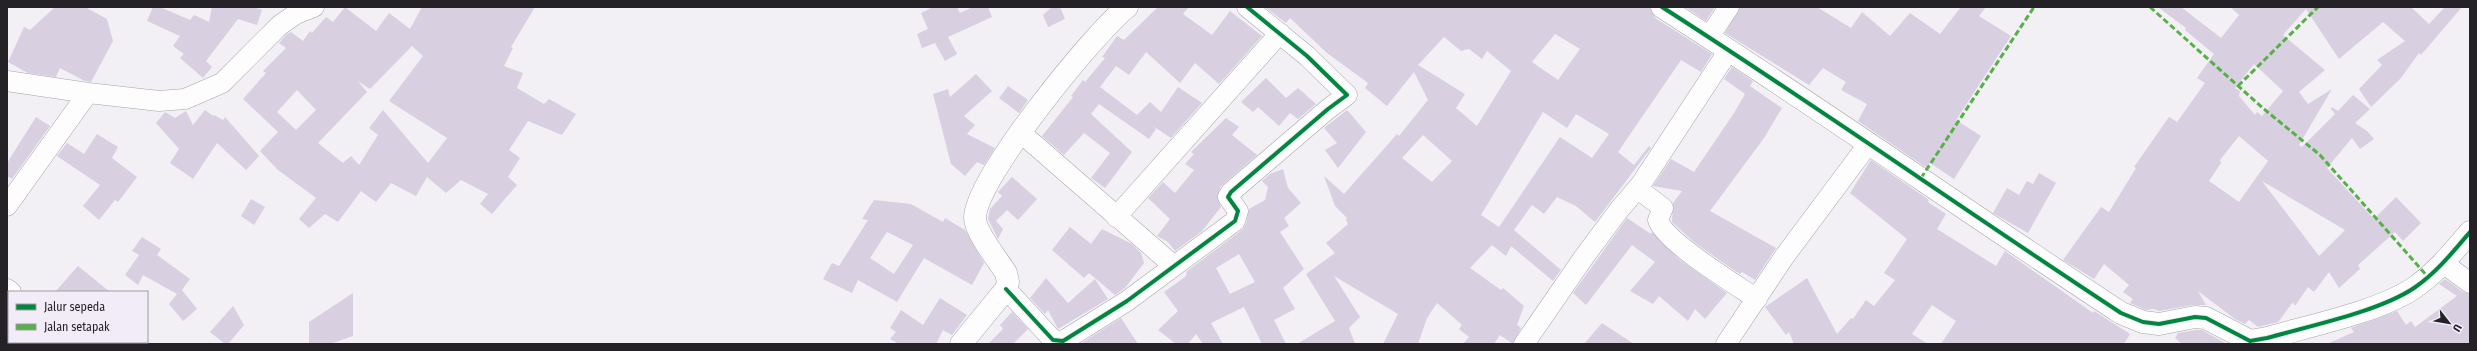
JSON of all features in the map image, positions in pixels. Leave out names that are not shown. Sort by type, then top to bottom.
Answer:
[{"type":"street","points":[[7,81],[88,93],[160,101],[186,99],[222,83],[280,25],[296,14],[314,7]]},
{"type":"street","points":[[961,344],[1006,289],[1008,282],[1006,273],[976,225],[975,213],[977,204],[1020,132],[1092,41],[1127,7]]},
{"type":"street","points":[[1006,289],[1053,340],[1057,343],[1063,341],[1127,301],[1235,221],[1238,211],[1228,197],[1231,192],[1328,109],[1347,95],[1280,33],[1247,7]]},
{"type":"street","points":[[1662,7],[1869,143],[2121,313],[2143,322],[2159,324],[2194,317],[2206,318],[2250,342],[2267,338],[2378,305],[2414,288],[2443,263],[2470,232]]},
{"type":"street","points":[[1708,37],[1729,7]]},
{"type":"street","points":[[1116,217],[1280,33]]},
{"type":"street","points":[[1524,344],[1580,263],[1619,210],[1638,189],[1729,50]]},
{"type":"street","points":[[7,206],[88,93]]},
{"type":"street","points":[[1020,132],[1174,266]]},
{"type":"street","points":[[1726,344],[1869,143]]},
{"type":"street","points":[[1638,189],[1663,208],[1658,220],[1666,233],[1689,252],[1757,299]]},
{"type":"street","points":[[2443,263],[2470,283]]},
{"type":"building","points":[[55,7],[85,7],[107,19],[113,41],[91,82],[85,81],[60,68],[56,77],[28,73],[8,62],[24,27],[30,30]]},
{"type":"building","points":[[153,7],[160,7],[190,20],[194,15],[209,22],[212,7],[253,7],[262,10],[257,25],[238,19],[206,61],[212,67],[203,78],[180,58],[184,54],[173,46],[180,36],[147,21]]},
{"type":"building","points":[[345,7],[376,31],[389,13],[410,29],[422,7],[535,7],[511,47],[513,48],[504,66],[523,73],[517,88],[544,104],[549,99],[576,114],[562,135],[528,121],[509,150],[520,158],[508,177],[517,185],[492,214],[480,204],[488,194],[461,180],[446,193],[427,177],[416,196],[391,183],[376,202],[361,191],[338,222],[325,214],[309,228],[299,219],[316,198],[278,170],[260,151],[278,132],[243,99],[266,73],[263,71],[286,48],[279,43],[287,34],[291,32],[303,41],[310,31],[312,33],[326,17],[333,22]],"holes":[[[412,46],[423,56],[389,101],[447,138],[428,163],[383,110],[369,128],[378,135],[359,165],[351,156],[343,163],[318,143],[367,92],[358,81],[370,89]],[[297,90],[316,110],[296,130],[277,112]]]},
{"type":"building","points":[[933,7],[957,7],[960,13],[973,7],[988,7],[992,17],[948,37],[957,54],[945,61],[935,43],[922,48],[917,34],[928,29],[921,13]]},
{"type":"building","points":[[1052,7],[1060,7],[1065,19],[1048,27],[1043,15]]},
{"type":"building","points":[[1158,7],[1189,7],[1183,14],[1212,35],[1230,11],[1262,36],[1219,84],[1195,63],[1180,83],[1146,52],[1129,75],[1116,66],[1100,87],[1137,115],[1150,102],[1161,112],[1178,87],[1202,103],[1171,138],[1153,126],[1156,129],[1149,139],[1099,104],[1091,114],[1132,152],[1105,188],[1091,178],[1110,153],[1084,133],[1064,155],[1042,136],[1073,97],[1071,96],[1083,80],[1085,82],[1105,58],[1102,57],[1117,36],[1124,40]]},
{"type":"building","points":[[1265,7],[1650,7],[1655,18],[1712,54],[1701,72],[1681,60],[1618,152],[1634,165],[1649,146],[1651,148],[1595,222],[1576,206],[1557,197],[1544,214],[1532,205],[1514,230],[1561,270],[1553,281],[1511,246],[1506,256],[1492,245],[1470,268],[1501,290],[1503,288],[1524,306],[1517,325],[1521,328],[1513,344],[1500,335],[1494,344],[1463,344],[1469,337],[1459,329],[1462,325],[1437,303],[1427,318],[1418,344],[1383,344],[1398,314],[1334,276],[1360,317],[1349,328],[1355,344],[1297,344],[1335,321],[1306,274],[1335,253],[1326,243],[1348,224],[1346,220],[1347,218],[1335,206],[1324,176],[1344,194],[1397,134],[1399,136],[1428,100],[1414,72],[1387,106],[1365,88],[1368,83],[1327,53],[1290,18],[1286,23]],"holes":[[[1555,34],[1580,49],[1558,80],[1532,62]],[[1444,37],[1461,51],[1469,49],[1482,59],[1487,51],[1511,71],[1477,126],[1456,108],[1465,94],[1418,65]],[[1543,112],[1567,128],[1576,114],[1609,134],[1592,158],[1560,137],[1499,227],[1481,215]],[[1423,135],[1452,161],[1432,182],[1402,158]]]},
{"type":"building","points":[[1685,7],[1715,7],[1706,21]]},
{"type":"building","points":[[1740,7],[1817,7],[1851,28],[1862,12],[1890,36],[1910,13],[1940,34],[1961,7],[1986,7],[1979,16],[2011,36],[1956,120],[1981,136],[1954,179],[1930,163],[1927,168],[1858,121],[1867,104],[1841,90],[1846,82],[1823,68],[1809,85],[1725,33]]},
{"type":"building","points":[[2158,7],[2181,7],[2221,38],[2239,15],[2230,7],[2411,7],[2429,24],[2445,7],[2462,7],[2421,55],[2419,53],[2401,78],[2371,107],[2359,89],[2382,65],[2377,60],[2405,41],[2383,22],[2339,59],[2306,9],[2283,35],[2325,70],[2299,92],[2308,104],[2332,89],[2299,145],[2302,147],[2335,114],[2331,109],[2332,107],[2338,111],[2353,95],[2370,109],[2355,123],[2367,131],[2374,139],[2360,149],[2352,138],[2327,168],[2374,219],[2396,197],[2421,223],[2403,241],[2395,232],[2358,265],[2360,269],[2339,288],[2329,272],[2314,292],[2308,287],[2295,306],[2293,302],[2278,322],[2258,327],[2249,320],[2245,324],[2235,319],[2198,291],[2206,305],[2193,305],[2159,311],[2154,309],[2146,310],[2130,303],[2133,299],[2123,292],[2129,285],[2104,264],[2094,279],[2063,260],[2101,207],[2109,212],[2136,168],[2134,167],[2169,117],[2177,122],[2205,83],[2197,78],[2214,54],[2185,30],[2186,28]],"holes":[[[2254,64],[2283,91],[2262,116],[2257,112],[2255,115],[2239,96],[2240,91],[2235,88]],[[2239,136],[2268,161],[2239,202],[2209,181],[2221,163],[2220,160]],[[2262,181],[2345,230],[2319,256]]]},
{"type":"building","points":[[1732,67],[1753,81],[1750,86],[1782,108],[1764,138],[1710,211],[1776,248],[1755,280],[1742,272],[1740,274],[1725,264],[1694,242],[1672,222],[1673,203],[1682,191],[1653,186],[1671,159],[1694,172],[1734,113],[1745,94],[1724,79]]},
{"type":"building","points":[[976,74],[992,91],[964,116],[975,125],[967,134],[995,148],[984,165],[977,162],[965,176],[951,164],[933,94],[948,89],[950,97]]},
{"type":"building","points":[[1266,78],[1286,98],[1298,88],[1316,104],[1298,119],[1290,113],[1279,126],[1258,107],[1253,112],[1241,102]]},
{"type":"building","points":[[1008,86],[1028,100],[1019,113],[999,98]]},
{"type":"building","points":[[205,110],[213,116],[214,115],[223,120],[225,117],[259,156],[246,170],[217,143],[193,179],[170,163],[179,149],[156,123],[165,112],[175,118],[186,111],[193,125]]},
{"type":"building","points":[[1347,110],[1366,132],[1338,168],[1325,150],[1337,143],[1324,128]]},
{"type":"building","points":[[36,117],[50,126],[12,179],[7,176],[7,163]]},
{"type":"building","points":[[1226,118],[1239,127],[1232,135],[1257,155],[1221,186],[1217,197],[1221,207],[1202,231],[1175,251],[1168,242],[1157,236],[1170,219],[1148,198],[1163,182],[1175,193],[1194,170],[1185,164],[1194,154],[1191,152]]},
{"type":"building","points":[[97,134],[118,147],[112,158],[137,177],[118,202],[115,200],[99,220],[83,206],[100,185],[57,156],[67,143],[84,154]]},
{"type":"building","points":[[1871,160],[1929,200],[1928,202],[1946,214],[1937,229],[1996,266],[2005,251],[2093,313],[2094,311],[2130,334],[2124,344],[1941,344],[1956,321],[1932,305],[1912,334],[1928,344],[1794,344],[1789,332],[1786,335],[1765,307],[1807,278],[1837,334],[1851,318],[1853,319],[1866,300],[1874,306],[1895,280],[1884,273],[1907,239],[1850,193]]},
{"type":"building","points":[[1283,169],[1288,188],[1301,203],[1284,218],[1289,226],[1280,232],[1304,269],[1283,288],[1295,309],[1274,320],[1286,344],[1262,344],[1244,307],[1211,323],[1223,344],[1203,344],[1196,334],[1188,344],[1176,344],[1158,330],[1178,311],[1164,292],[1185,277],[1187,274],[1186,272],[1242,230],[1246,224],[1249,209],[1265,200],[1268,187],[1262,181],[1270,174]],"holes":[[[1239,254],[1255,282],[1230,294],[1216,268]]]},
{"type":"building","points":[[2039,173],[2056,183],[2028,233],[1993,213],[2007,188],[2019,195],[2027,181],[2033,184]]},
{"type":"building","points":[[1012,177],[1037,199],[1018,220],[1007,210],[996,221],[1003,229],[998,239],[988,219],[990,209],[1002,196],[998,192]]},
{"type":"building","points":[[251,199],[265,207],[254,225],[241,216]]},
{"type":"building","points":[[874,200],[911,204],[943,222],[945,218],[965,230],[984,263],[972,285],[924,258],[897,302],[858,280],[852,293],[823,279],[832,263],[839,266],[868,220],[862,219]],"holes":[[[887,232],[913,245],[894,274],[870,258]]]},
{"type":"building","points":[[1627,218],[1651,234],[1652,232],[1679,259],[1727,293],[1705,319],[1695,309],[1688,321],[1659,296],[1653,304],[1630,291],[1655,262],[1632,245],[1586,305],[1573,293]]},
{"type":"building","points":[[1070,227],[1091,244],[1102,229],[1132,244],[1141,253],[1144,263],[1125,288],[1115,295],[1089,273],[1084,278],[1052,250]]},
{"type":"building","points":[[142,237],[161,249],[157,255],[190,279],[182,290],[197,309],[183,321],[169,304],[177,294],[143,275],[138,285],[125,275],[139,255],[132,251]]},
{"type":"building","points":[[78,266],[109,291],[56,291]]},
{"type":"building","points":[[1046,278],[1068,303],[1095,279],[1108,299],[1058,329],[1048,310],[1045,314],[1030,298]]},
{"type":"building","points":[[2445,279],[2463,292],[2470,294],[2470,344],[2327,344],[2354,332],[2351,328],[2397,311],[2406,325],[2411,321],[2415,327],[2457,296],[2439,284]]},
{"type":"building","points":[[353,293],[353,336],[330,344],[309,344],[309,322]]},
{"type":"building","points":[[940,298],[967,315],[952,335],[943,330],[936,344],[899,344],[890,339],[896,332],[890,328],[901,310],[923,325]]},
{"type":"building","points":[[233,306],[244,325],[228,344],[225,344],[210,332]]},
{"type":"building","points":[[1012,312],[1028,329],[1013,344],[988,344],[1003,329],[1000,325]]},
{"type":"building","points":[[1121,318],[1138,344],[1080,344]]},
{"type":"building","points":[[1602,323],[1634,344],[1584,344]]},
{"type":"building","points":[[2202,330],[2227,344],[2182,344],[2175,338],[2178,333]]},
{"type":"marked path","points":[[1921,178],[2034,7]]},
{"type":"marked path","points":[[2150,7],[2264,109],[2320,155],[2428,277]]},
{"type":"marked path","points":[[2238,86],[2318,7]]},
{"type":"cycle path","points":[[1006,289],[1053,340],[1063,341],[1127,301],[1235,221],[1238,211],[1228,197],[1231,192],[1328,109],[1347,95],[1307,56],[1247,7]]},
{"type":"cycle path","points":[[1662,7],[1720,44],[2121,313],[2143,322],[2159,324],[2195,317],[2206,318],[2250,341],[2343,318],[2399,297],[2414,288],[2437,269],[2470,232]]}]
